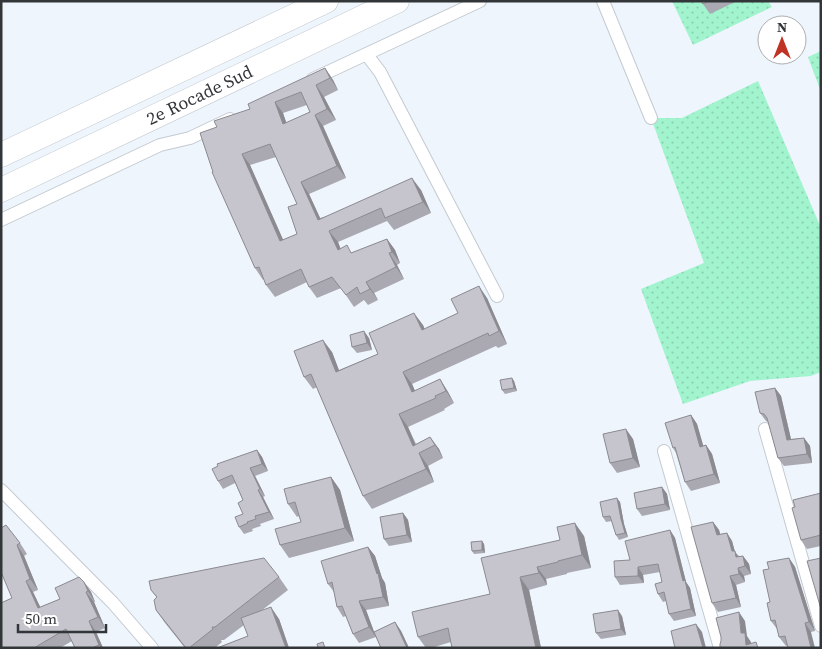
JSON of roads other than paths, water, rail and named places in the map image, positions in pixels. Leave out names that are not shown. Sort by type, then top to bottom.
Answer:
[{"type":"highway","name":"2e Rocade Sud","points":[[1,155],[326,1]]},
{"type":"highway","name":"2e Rocade Sud","points":[[1,190],[397,1]]},
{"type":"street","points":[[306,82],[480,1]]},
{"type":"street","points":[[603,1],[651,118]]},
{"type":"street","points":[[367,55],[380,72],[497,296]]},
{"type":"street","points":[[1,220],[160,145],[190,138],[244,112]]},
{"type":"street","points":[[765,429],[821,626]]},
{"type":"street","points":[[664,450],[720,648]]},
{"type":"street","points":[[1,490],[113,603],[152,648]]}]
